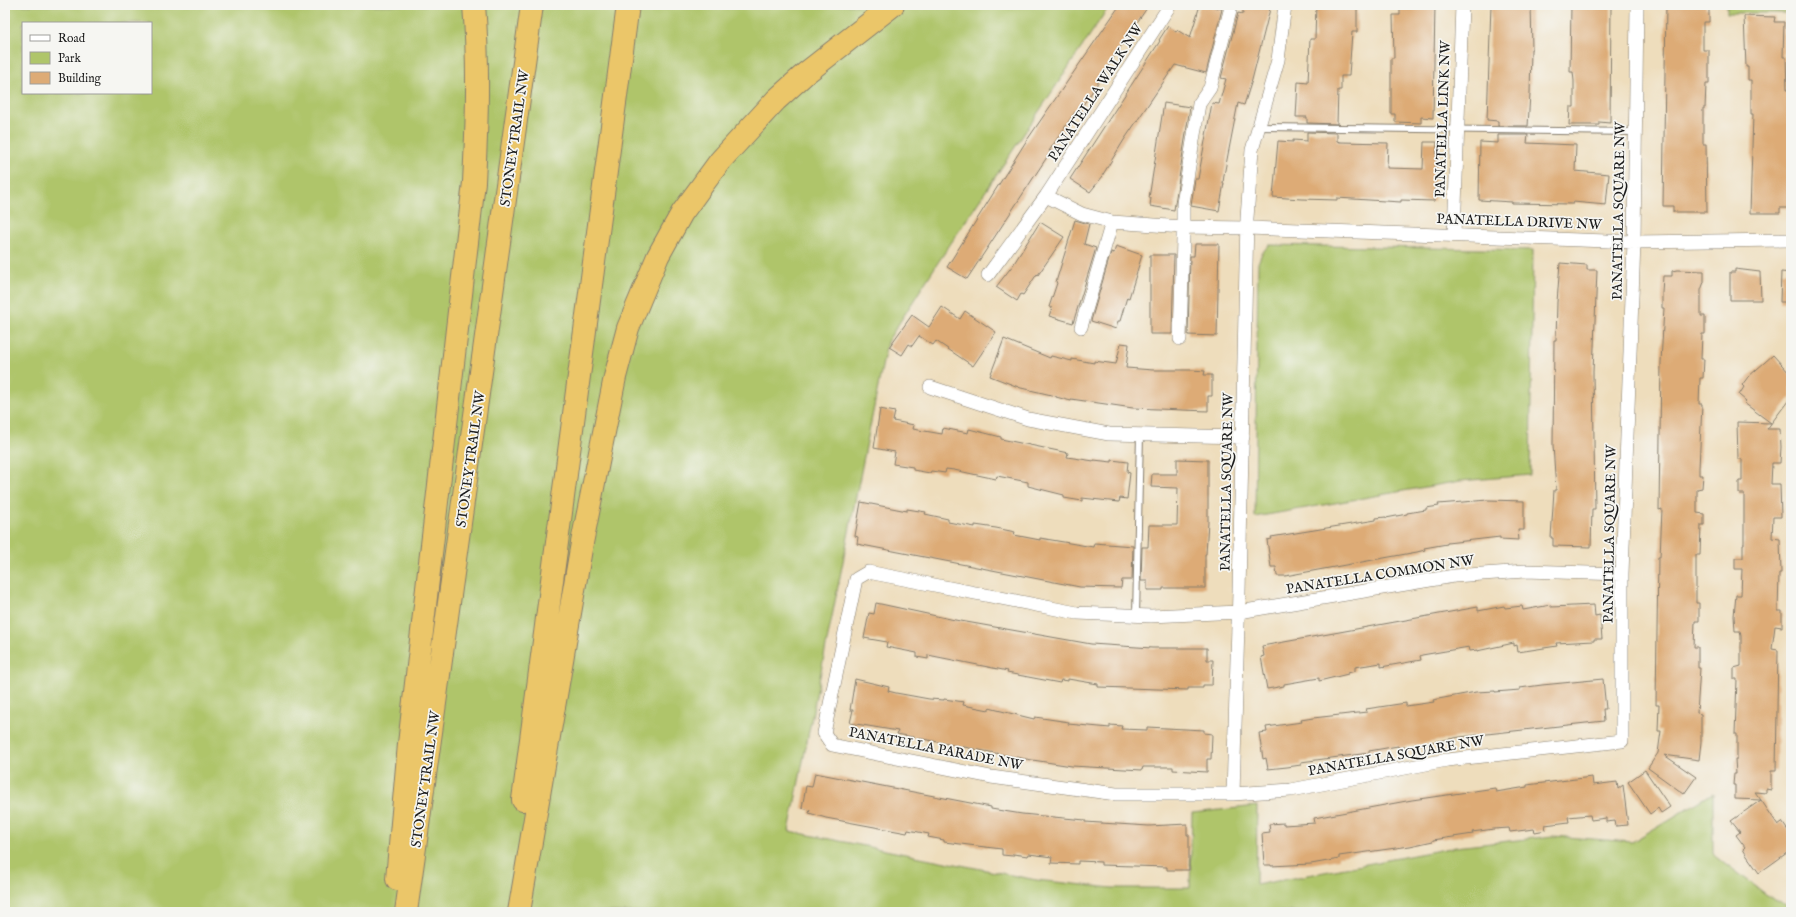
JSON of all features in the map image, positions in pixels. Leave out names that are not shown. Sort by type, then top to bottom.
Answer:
[{"type":"highway","points":[[394,912],[409,744],[474,182],[478,116],[477,38],[474,5]]},
{"type":"highway","points":[[507,192],[512,55],[517,5]]},
{"type":"highway","name":"STONEY TRAIL NW","points":[[406,912],[532,5]]},
{"type":"highway","points":[[508,912],[628,5]]},
{"type":"highway","points":[[519,912],[583,535],[615,377],[628,328],[658,256],[682,213],[720,161],[776,100],[806,73],[893,5]]},
{"type":"street","name":"PANATELLA WALK NW","points":[[988,275],[1046,196],[1170,5]]},
{"type":"street","points":[[1180,339],[1183,203],[1199,104],[1210,88],[1230,11],[1230,5]]},
{"type":"street","name":"PANATELLA SQUARE NW","points":[[1285,5],[1278,60],[1252,150],[1246,228],[1239,612],[1233,794],[1291,790],[1447,760],[1622,742],[1622,574],[1634,242],[1637,5]]},
{"type":"street","name":"PANATELLA LINK NW","points":[[1454,235],[1462,5]]},
{"type":"street","points":[[1046,196],[1082,214],[1112,222],[1183,227],[1246,228]]},
{"type":"street","points":[[1081,327],[1112,222]]},
{"type":"street","name":"PANATELLA DRIVE NW","points":[[1246,228],[1634,242],[1791,240]]},
{"type":"street","points":[[930,387],[1028,419],[1109,434],[1243,437]]},
{"type":"street","name":"PANATELLA COMMON NW","points":[[1239,612],[1454,576],[1525,571],[1622,574]]},
{"type":"street","name":"PANATELLA PARADE NW","points":[[1233,794],[1116,794],[991,777],[832,745],[824,732],[856,579],[868,572],[1077,613],[1151,616],[1239,612]]},
{"type":"lane","points":[[1258,127],[1636,132]]},
{"type":"lane","points":[[1136,616],[1140,434]]},
{"type":"green space","points":[[5,5],[1110,5],[937,264],[887,342],[789,831],[1036,880],[1112,888],[1190,888],[1192,813],[1257,806],[1256,885],[1456,847],[1553,836],[1632,842],[1713,793],[1713,854],[1767,895],[1791,907],[1791,912],[5,912]]},
{"type":"green space","points":[[1727,5],[1791,5],[1791,13],[1727,13]]},
{"type":"green space","points":[[1269,245],[1533,250],[1530,475],[1460,481],[1255,517],[1258,263],[1262,253]]},
{"type":"building","points":[[1120,5],[1149,5],[1090,95],[1077,113],[1075,112],[1049,151],[1051,151],[967,279],[947,267],[1025,143]]},
{"type":"building","points":[[1200,5],[1208,5],[1222,9],[1206,73],[1175,65],[1124,140],[1103,176],[1090,192],[1070,179],[1160,41],[1159,40],[1168,26],[1176,32],[1177,30],[1190,38]]},
{"type":"building","points":[[1243,5],[1271,5],[1252,80],[1244,105],[1238,103],[1224,175],[1219,211],[1191,206],[1195,179],[1198,179],[1212,103],[1219,104],[1226,79],[1221,78],[1238,13],[1243,14]]},
{"type":"building","points":[[1316,5],[1357,5],[1357,32],[1352,32],[1349,76],[1341,76],[1341,90],[1338,90],[1337,124],[1307,123],[1307,117],[1296,117],[1298,82],[1308,83],[1310,39],[1315,39]]},
{"type":"building","points":[[1400,5],[1435,5],[1433,118],[1421,117],[1421,123],[1395,122],[1395,114],[1391,114],[1391,58],[1394,58],[1393,15],[1400,15]]},
{"type":"building","points":[[1491,5],[1531,5],[1532,49],[1528,126],[1498,126],[1498,121],[1487,120]]},
{"type":"building","points":[[1571,5],[1611,5],[1610,123],[1599,122],[1599,125],[1569,125],[1570,107],[1574,107],[1573,72],[1570,72]]},
{"type":"building","points":[[1666,5],[1706,5],[1706,8],[1709,8],[1709,22],[1703,22],[1703,50],[1709,50],[1709,84],[1706,84],[1705,108],[1703,108],[1703,144],[1706,144],[1707,212],[1673,212],[1673,206],[1663,206]]},
{"type":"building","points":[[1744,16],[1775,17],[1774,22],[1784,22],[1783,57],[1786,57],[1787,90],[1791,90],[1791,142],[1789,208],[1780,208],[1780,213],[1750,213],[1753,114],[1751,114],[1751,80],[1748,80],[1748,67],[1746,67]]},
{"type":"building","points":[[1164,103],[1190,107],[1174,210],[1150,206],[1151,198],[1149,198]]},
{"type":"building","points":[[1307,132],[1337,133],[1337,141],[1340,142],[1388,143],[1387,168],[1423,169],[1424,142],[1437,142],[1434,201],[1401,200],[1401,202],[1337,198],[1337,200],[1273,197],[1278,141],[1307,141]]},
{"type":"building","points":[[1498,135],[1528,135],[1527,143],[1576,145],[1575,171],[1609,174],[1606,205],[1573,202],[1573,204],[1512,203],[1479,200],[1480,142],[1498,143]]},
{"type":"building","points":[[1075,220],[1089,224],[1084,244],[1096,248],[1073,323],[1049,316],[1052,308],[1049,307]]},
{"type":"building","points":[[1040,222],[1064,237],[1038,275],[1037,274],[1023,295],[1021,294],[1017,301],[996,287],[1013,265]]},
{"type":"building","points":[[1195,244],[1219,244],[1217,336],[1188,335],[1190,256],[1194,256]]},
{"type":"building","points":[[1116,246],[1142,255],[1129,298],[1127,297],[1116,329],[1091,321],[1111,252],[1114,253]]},
{"type":"building","points":[[1150,255],[1174,255],[1172,334],[1150,334]]},
{"type":"building","points":[[1560,263],[1587,265],[1587,270],[1597,270],[1593,372],[1595,509],[1592,509],[1591,547],[1553,546],[1553,538],[1551,538],[1554,490],[1556,490],[1553,445],[1554,340],[1556,340]]},
{"type":"building","points":[[1735,269],[1760,272],[1761,300],[1730,300],[1730,272],[1735,272]]},
{"type":"building","points":[[1672,271],[1704,271],[1704,282],[1701,290],[1701,316],[1705,316],[1705,334],[1702,334],[1701,359],[1704,359],[1703,378],[1700,378],[1699,404],[1702,404],[1699,475],[1703,475],[1702,488],[1697,489],[1697,513],[1704,514],[1704,525],[1701,525],[1700,555],[1696,555],[1696,603],[1699,603],[1699,621],[1695,621],[1694,647],[1698,647],[1698,668],[1700,668],[1697,713],[1701,714],[1701,742],[1699,760],[1664,755],[1696,777],[1684,794],[1648,768],[1658,753],[1661,731],[1658,731],[1659,705],[1656,705],[1658,557],[1660,557],[1662,509],[1659,510],[1661,362],[1664,308],[1662,308],[1662,293],[1663,276],[1672,276]]},
{"type":"building","points":[[1781,272],[1791,273],[1791,302],[1780,302]]},
{"type":"building","points":[[942,307],[960,319],[965,311],[996,332],[973,366],[936,341],[933,345],[919,336],[912,346],[909,344],[902,355],[889,347],[912,315],[929,327]]},
{"type":"building","points":[[1004,339],[1050,358],[1051,356],[1072,361],[1072,359],[1094,363],[1094,361],[1116,364],[1121,343],[1129,344],[1126,368],[1205,371],[1204,375],[1212,375],[1212,396],[1208,396],[1208,411],[1133,408],[1071,399],[1071,401],[1021,388],[990,376]]},
{"type":"building","points":[[1773,355],[1791,375],[1791,397],[1767,429],[1780,429],[1781,447],[1780,463],[1772,463],[1771,484],[1780,484],[1781,517],[1773,517],[1772,538],[1780,539],[1781,573],[1779,573],[1778,611],[1782,611],[1782,627],[1775,626],[1772,649],[1778,650],[1776,771],[1771,771],[1771,790],[1766,789],[1766,793],[1755,792],[1761,800],[1735,799],[1735,785],[1733,785],[1734,774],[1736,774],[1735,759],[1737,759],[1737,734],[1735,734],[1737,679],[1734,679],[1734,668],[1741,666],[1741,636],[1740,631],[1735,631],[1734,616],[1736,595],[1741,595],[1742,569],[1735,569],[1735,558],[1743,558],[1744,544],[1744,494],[1739,494],[1739,481],[1742,481],[1742,459],[1738,459],[1737,422],[1771,423],[1744,403],[1746,401],[1739,395],[1744,387],[1742,385],[1748,377]]},
{"type":"building","points":[[880,409],[895,412],[893,421],[914,425],[913,429],[942,434],[943,428],[968,433],[969,429],[1001,437],[1001,439],[1068,453],[1067,457],[1094,461],[1112,462],[1112,460],[1128,462],[1127,472],[1130,473],[1127,499],[1120,498],[1119,502],[1082,498],[1082,501],[1064,498],[1064,495],[1028,486],[1028,482],[997,476],[996,479],[946,469],[945,473],[931,471],[930,473],[913,470],[913,467],[893,464],[895,452],[874,448]]},
{"type":"building","points":[[1177,459],[1208,460],[1208,522],[1205,554],[1205,588],[1163,588],[1163,590],[1147,590],[1147,581],[1141,581],[1142,547],[1148,547],[1149,525],[1177,525],[1178,488],[1151,487],[1152,474],[1177,474]]},
{"type":"building","points":[[1488,500],[1524,501],[1524,530],[1518,530],[1519,540],[1500,539],[1500,537],[1447,543],[1424,548],[1425,550],[1417,552],[1285,576],[1277,576],[1276,567],[1271,567],[1267,540],[1272,539],[1271,537],[1376,520],[1376,518],[1386,518],[1407,514],[1426,510],[1426,508],[1439,506],[1438,504]]},
{"type":"building","points":[[861,502],[907,511],[907,509],[926,512],[925,514],[948,519],[948,522],[975,527],[975,525],[996,528],[1015,532],[1014,535],[1040,540],[1040,538],[1093,547],[1094,543],[1133,546],[1132,580],[1122,580],[1121,588],[1080,587],[857,544],[858,537],[855,536]]},
{"type":"building","points":[[876,603],[955,620],[1091,644],[1152,648],[1207,648],[1207,660],[1213,660],[1212,685],[1203,685],[1203,688],[1188,688],[1188,690],[1098,687],[1098,684],[1068,679],[1068,681],[1061,680],[1060,683],[1007,673],[1008,671],[928,655],[928,659],[917,657],[917,653],[886,647],[887,642],[864,638],[869,613],[874,614]]},
{"type":"building","points":[[1551,605],[1551,607],[1594,605],[1595,616],[1600,615],[1602,639],[1594,639],[1594,641],[1556,643],[1557,646],[1518,652],[1517,645],[1514,646],[1514,643],[1477,651],[1470,651],[1469,647],[1422,655],[1420,656],[1421,660],[1381,667],[1381,663],[1355,667],[1355,671],[1348,674],[1319,681],[1319,678],[1284,684],[1284,686],[1267,689],[1261,657],[1264,656],[1262,646],[1478,607],[1478,611],[1504,606],[1505,608],[1522,606],[1523,610]]},
{"type":"building","points":[[855,679],[889,687],[888,691],[896,693],[929,699],[944,699],[964,702],[963,705],[989,710],[989,708],[1034,719],[1035,717],[1069,722],[1068,724],[1110,728],[1110,725],[1122,726],[1121,729],[1147,730],[1147,727],[1204,730],[1204,733],[1212,734],[1211,759],[1207,759],[1207,772],[1173,770],[1173,767],[1143,767],[1142,770],[1072,766],[1026,759],[897,734],[898,731],[850,723],[853,710],[850,710]]},
{"type":"building","points":[[1603,679],[1606,709],[1603,709],[1604,721],[1460,737],[1398,748],[1398,746],[1369,751],[1369,753],[1301,762],[1301,765],[1287,767],[1268,769],[1266,758],[1263,759],[1259,733],[1267,732],[1266,727],[1302,722],[1301,720],[1313,718],[1367,712],[1366,709],[1406,703],[1406,706],[1434,702],[1433,700],[1476,692],[1520,690],[1520,688],[1542,685]]},
{"type":"building","points":[[1645,770],[1670,807],[1661,813],[1658,808],[1650,814],[1628,782]]},
{"type":"building","points":[[815,773],[1022,814],[1085,820],[1085,822],[1149,826],[1187,824],[1187,835],[1189,835],[1189,870],[1167,870],[1167,867],[1101,865],[1101,862],[1078,861],[1078,864],[1051,863],[1052,857],[1029,854],[1028,856],[1013,854],[1013,856],[1002,855],[1002,849],[944,842],[944,840],[928,837],[929,834],[908,830],[907,833],[826,818],[809,813],[810,810],[802,808],[806,786],[812,787]]},
{"type":"building","points":[[1592,777],[1593,785],[1617,782],[1618,789],[1623,785],[1628,825],[1616,826],[1615,821],[1606,822],[1606,818],[1591,820],[1590,815],[1568,817],[1569,822],[1545,825],[1546,830],[1535,832],[1534,829],[1510,832],[1509,828],[1494,829],[1472,832],[1473,834],[1433,840],[1410,846],[1339,856],[1339,859],[1311,864],[1264,865],[1262,833],[1270,832],[1269,824],[1284,823],[1284,825],[1315,823],[1314,818],[1412,800],[1495,788],[1496,792],[1527,787],[1527,785]]},
{"type":"building","points":[[1761,800],[1778,825],[1782,822],[1791,835],[1791,850],[1759,873],[1743,849],[1745,847],[1736,835],[1740,832],[1731,821]]}]
